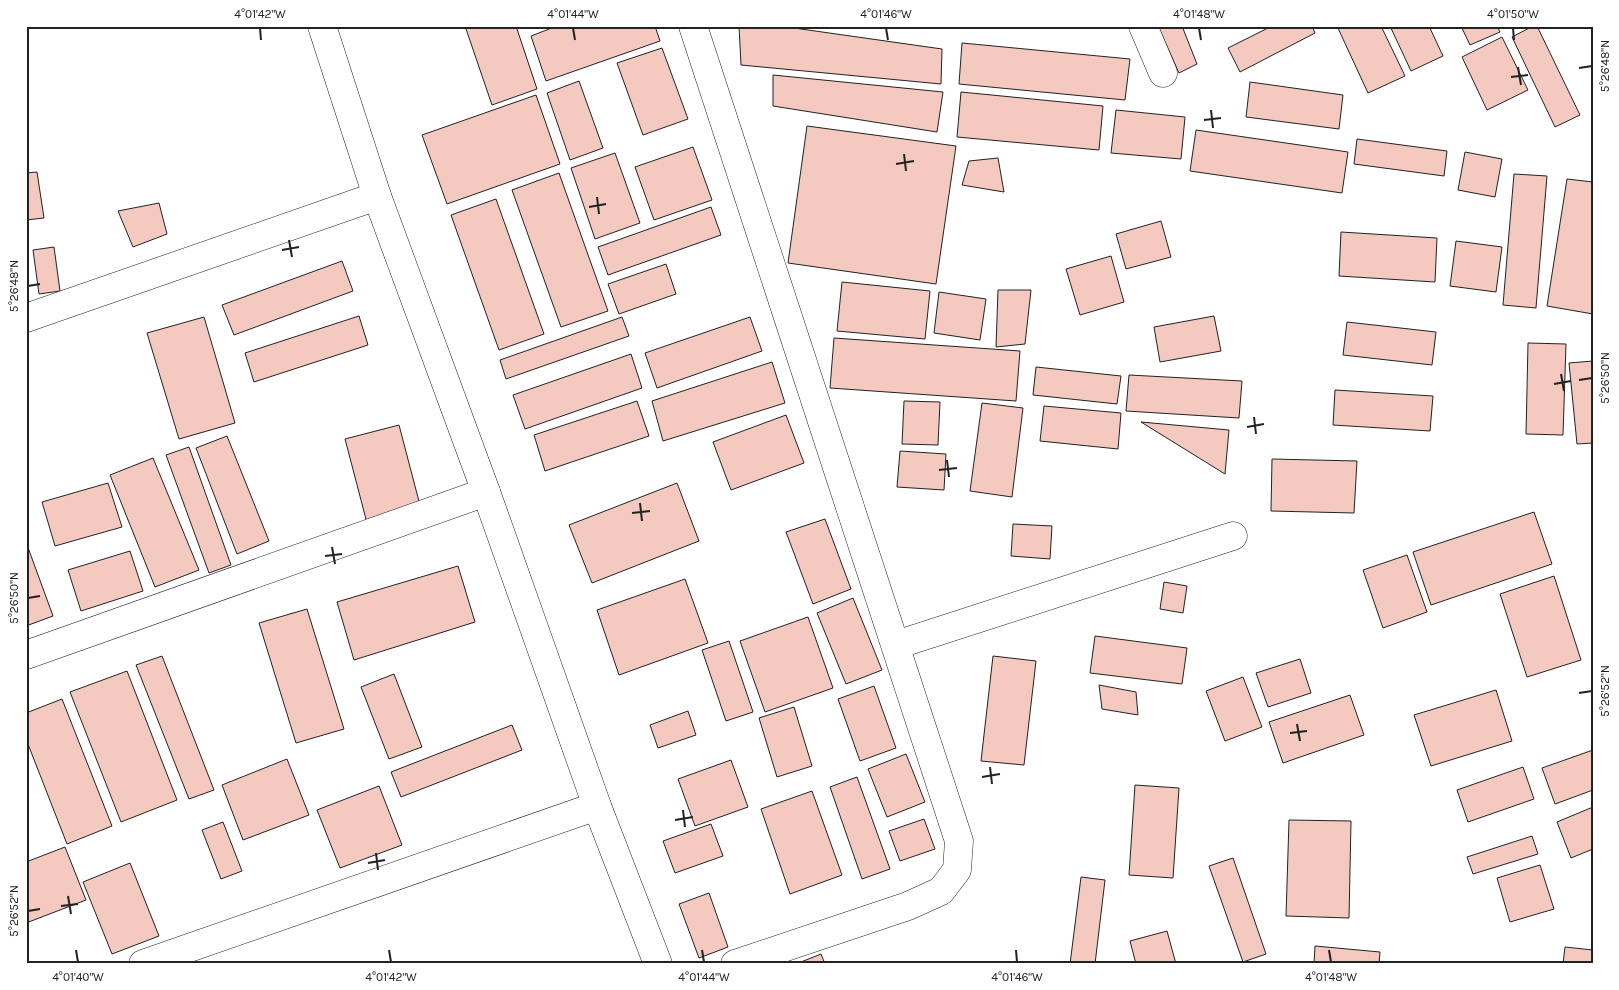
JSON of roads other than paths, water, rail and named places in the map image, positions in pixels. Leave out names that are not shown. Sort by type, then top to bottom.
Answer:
[{"type":"street","points":[[322,26],[377,196],[486,492],[597,806],[658,964]]},
{"type":"street","points":[[693,26],[960,841],[957,870],[940,891],[908,906],[735,964]]},
{"type":"street","points":[[1143,26],[1163,73]]},
{"type":"street","points":[[26,318],[377,196]]},
{"type":"street","points":[[26,655],[486,492]]},
{"type":"street","points":[[896,645],[1233,536]]},
{"type":"street","points":[[143,964],[597,806]]}]
